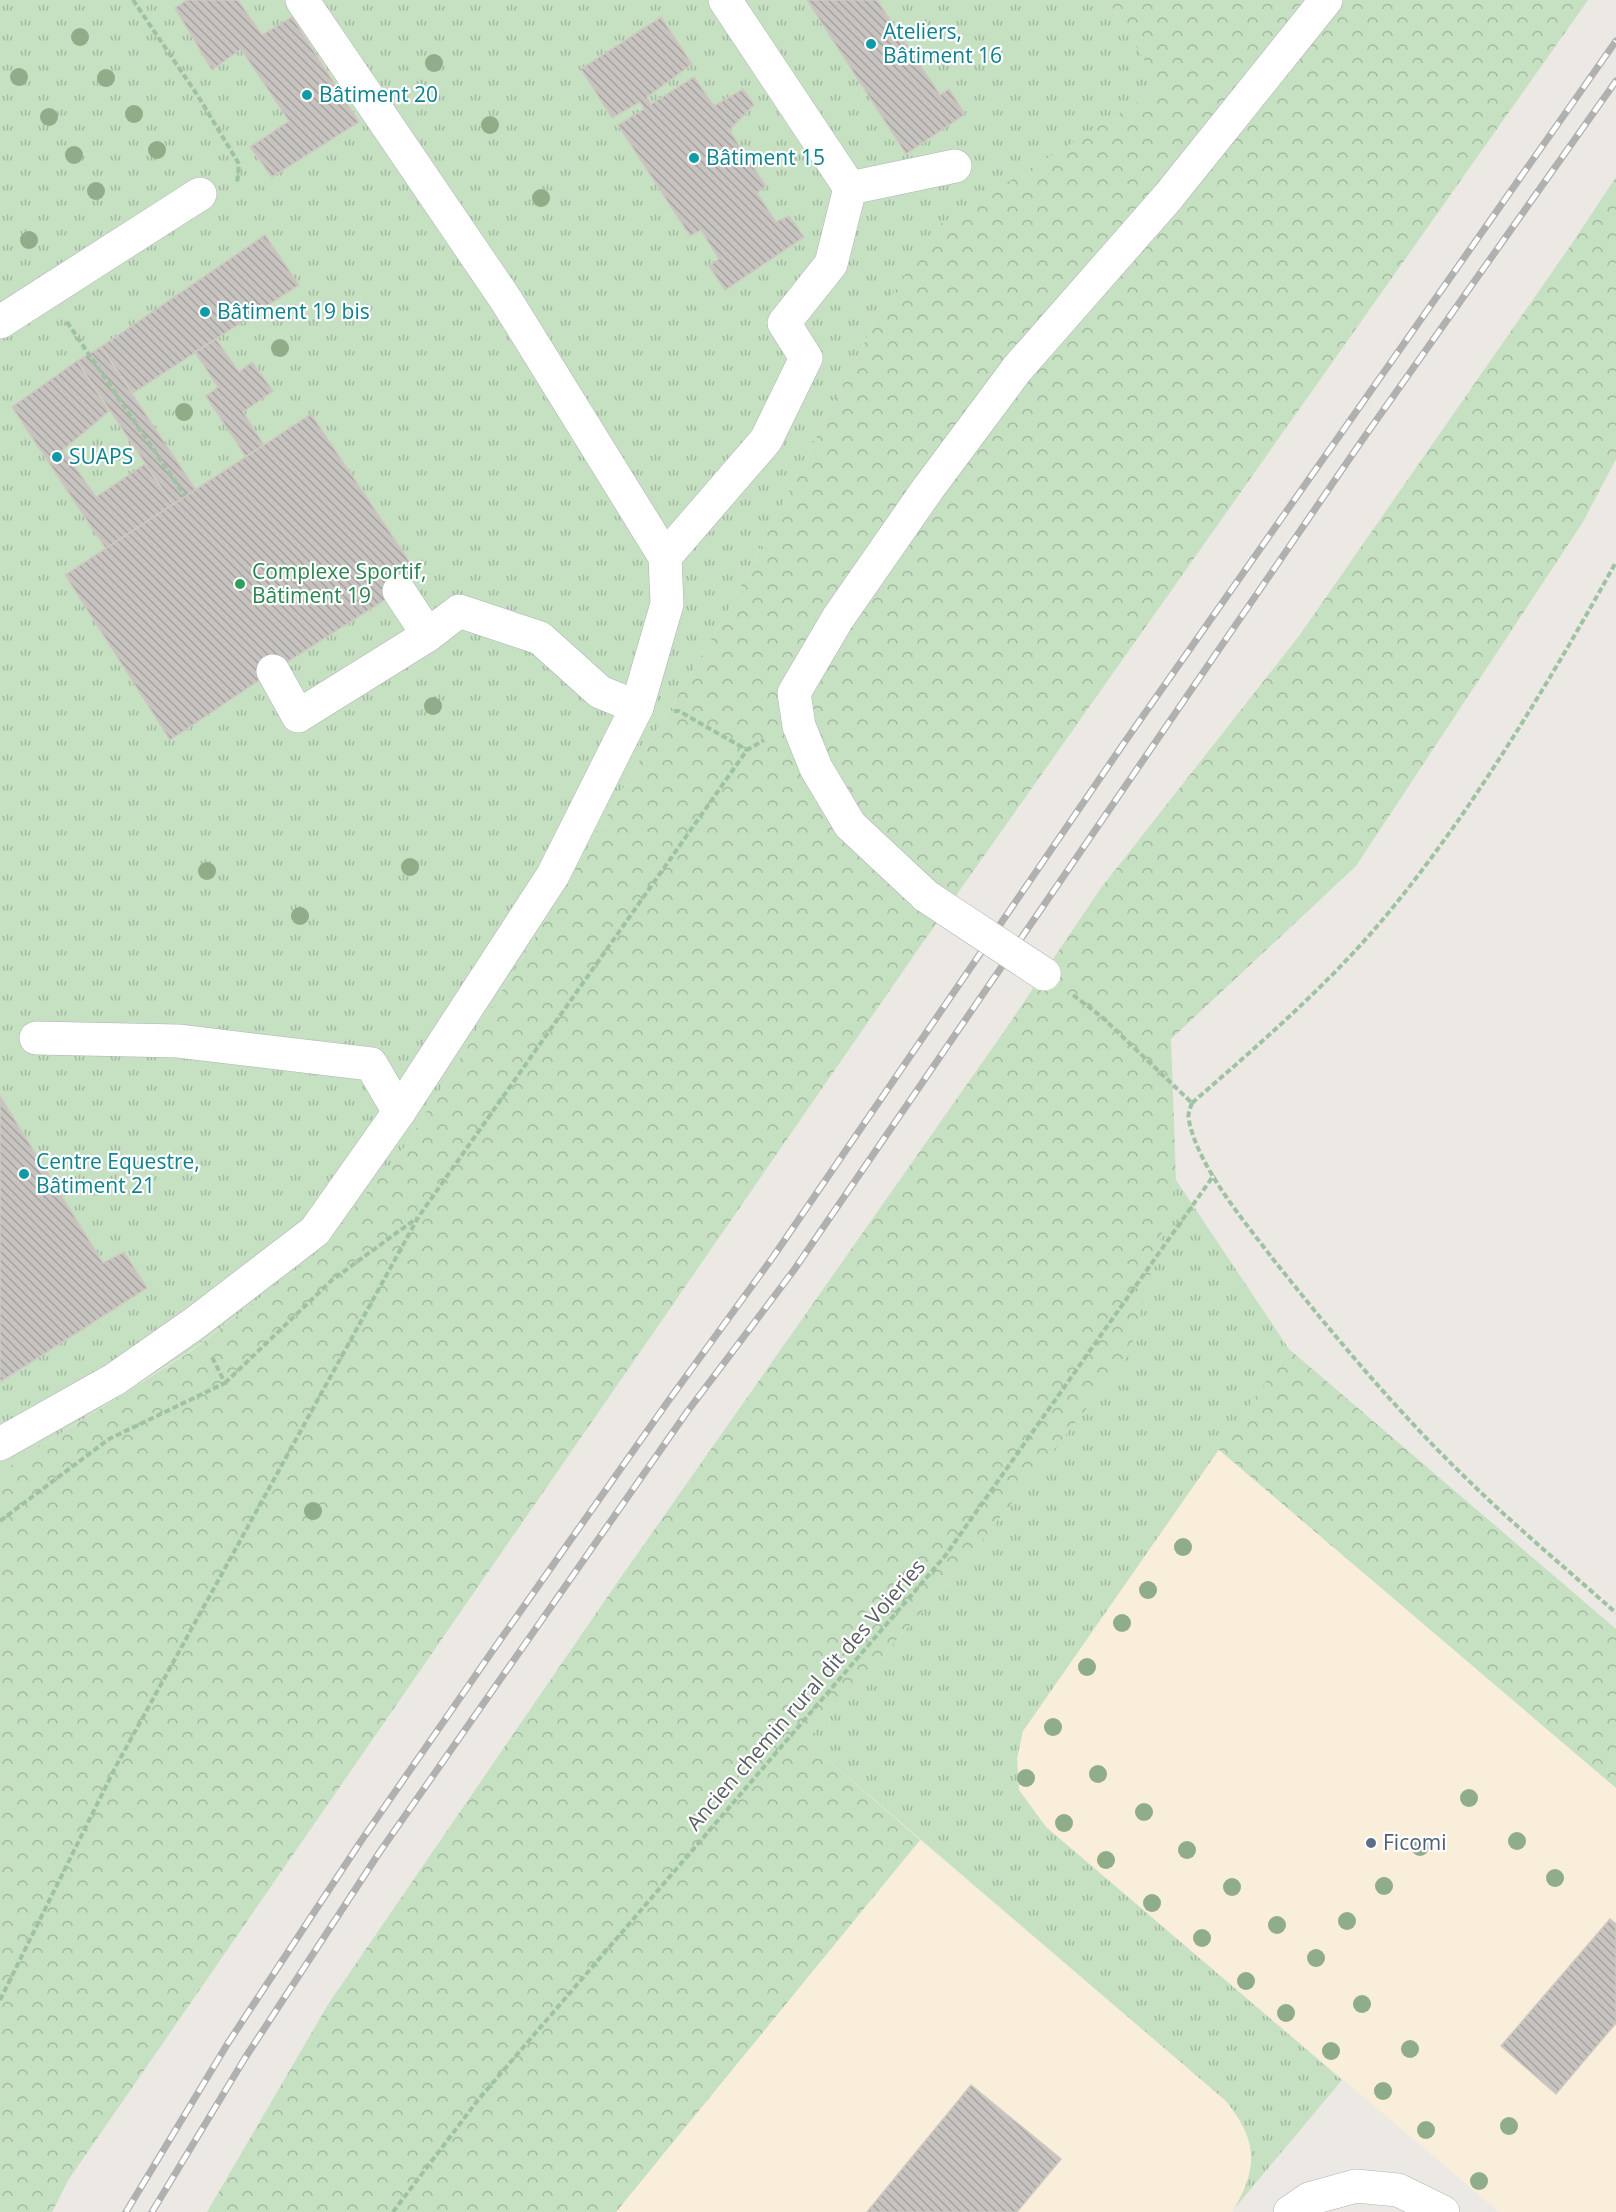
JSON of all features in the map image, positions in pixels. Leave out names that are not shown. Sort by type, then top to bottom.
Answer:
[{"type":"street","points":[[0,1444],[115,1379],[195,1323],[315,1231],[399,1112],[553,875],[637,707],[667,604],[665,557],[506,300],[302,0]]},
{"type":"street","points":[[665,557],[766,440],[806,358],[784,323],[831,264],[850,188],[725,0]]},
{"type":"street","points":[[1044,974],[926,896],[864,840],[843,815],[816,768],[799,726],[794,693],[838,618],[927,490],[1017,369],[1168,197],[1326,0]]},
{"type":"street","points":[[850,188],[955,166]]},
{"type":"street","points":[[0,322],[200,194]]},
{"type":"street","points":[[399,591],[428,635]]},
{"type":"street","points":[[273,671],[298,716],[428,635],[459,610],[540,638],[600,693],[637,707]]},
{"type":"street","points":[[36,1038],[178,1041],[371,1064],[399,1112]]},
{"type":"street","points":[[1290,2212],[1309,2199],[1356,2186],[1398,2190],[1443,2212]]},
{"type":"path","points":[[133,0],[176,63]]},
{"type":"path","points":[[41,296],[58,310],[186,496]]},
{"type":"path","points":[[1616,562],[1563,658],[1494,768],[1425,867],[1357,949],[1301,1006],[1192,1103],[1188,1118],[1197,1146],[1233,1208],[1307,1302],[1393,1404],[1471,1483],[1616,1613]]},
{"type":"path","points":[[0,2000],[116,1766],[419,1216],[747,750],[769,736],[794,693]]},
{"type":"path","points":[[637,707],[679,711],[747,750]]},
{"type":"path","points":[[1044,974],[1102,1017],[1192,1103]]},
{"type":"path","name":"Ancien chemin rural dit des Voieries","points":[[393,2212],[478,2100],[945,1556],[1214,1175]]},
{"type":"path","points":[[0,1521],[109,1439],[225,1383],[332,1280],[419,1216]]},
{"type":"path","points":[[195,1323],[225,1383]]},
{"type":"shaded area","points":[[1218,1449],[1616,1788],[1616,2212],[1499,2212],[1046,1827],[1019,1790],[1017,1758],[1023,1731]]},
{"type":"shaded area","points":[[920,1840],[1226,2101],[1242,2122],[1250,2145],[1251,2161],[1247,2187],[1232,2212],[616,2212]]},
{"type":"green space","points":[[0,0],[1108,0],[1162,88],[937,227],[878,316],[728,611],[528,949],[404,1148],[314,1257],[190,1351],[0,1472]]},
{"type":"green space","points":[[1108,0],[1588,0],[919,948],[69,2179],[52,2212],[0,2212],[0,1472],[190,1352],[313,1257],[404,1148],[528,949],[728,611],[878,316],[937,226],[1161,88]]},
{"type":"green space","points":[[1616,177],[1616,459],[1583,522],[1356,866],[1171,1039],[1176,1180],[1129,1355],[953,1577],[806,1741],[920,1840],[616,2212],[207,2212],[329,2003],[612,1590],[1005,1030],[1101,888],[1299,636]]},
{"type":"green space","points":[[1176,1180],[1289,1349],[1023,1731],[1017,1758],[1019,1790],[1046,1827],[1342,2080],[1234,2209],[1248,2179],[1251,2154],[1244,2128],[1226,2101],[806,1741],[953,1577],[1128,1355]]},
{"type":"green space","points":[[1289,1349],[1616,1629],[1616,1788],[1218,1449]]},
{"type":"building","name":"Bâtiment 20","points":[[187,0],[238,0],[262,35],[292,17],[359,122],[272,177],[250,147],[289,121],[241,49],[212,70],[175,8]]},
{"type":"building","name":"Ateliers, Bâtiment 16","points":[[807,0],[877,0],[940,95],[949,89],[965,114],[906,154]]},
{"type":"building","name":"Bâtiment 15","points":[[661,17],[692,64],[647,97],[651,104],[694,77],[714,106],[743,89],[754,105],[729,130],[766,186],[757,193],[776,222],[789,216],[804,237],[725,290],[709,266],[719,259],[701,230],[690,236],[618,125],[644,109],[640,102],[612,118],[581,69]]},
{"type":"building","name":"Bâtiment 19 bis","points":[[265,235],[299,285],[133,393],[101,347]]},
{"type":"building","points":[[216,339],[239,372],[252,362],[273,391],[243,412],[264,445],[246,457],[206,396],[218,387],[195,352]]},
{"type":"building","points":[[101,347],[196,490],[173,505],[77,361]]},
{"type":"building","name":"SUAPS","points":[[77,361],[109,411],[63,450],[96,497],[145,464],[173,505],[106,549],[12,407]]},
{"type":"building","name":"Complexe Sportif, Bâtiment 19","points":[[311,414],[419,576],[170,740],[65,575]]},
{"type":"building","name":"Centre Equestre, Bâtiment 21","points":[[0,1096],[103,1263],[124,1252],[147,1288],[0,1382]]},
{"type":"building","points":[[1610,1919],[1616,1924],[1616,2023],[1556,2094],[1501,2046]]},
{"type":"building","points":[[971,2085],[1061,2159],[1017,2212],[867,2212]]},
{"type":"railway","points":[[126,2212],[228,2043],[361,1841],[669,1400],[773,1257],[1124,743],[1616,41]]},
{"type":"railway","points":[[152,2212],[245,2058],[379,1853],[687,1412],[794,1270],[1363,439],[1616,81]]},
{"type":"place","name":"Ateliers, Bâtiment 16","points":[[871,44]]},
{"type":"place","name":"Bâtiment 20","points":[[307,95]]},
{"type":"place","name":"Bâtiment 15","points":[[694,158]]},
{"type":"place","name":"Bâtiment 19 bis","points":[[205,312]]},
{"type":"place","name":"SUAPS","points":[[57,457]]},
{"type":"place","name":"Complexe Sportif, Bâtiment 19","points":[[240,584]]},
{"type":"place","name":"Centre Equestre, Bâtiment 21","points":[[24,1174]]},
{"type":"place","name":"Ficomi","points":[[1371,1843]]}]
